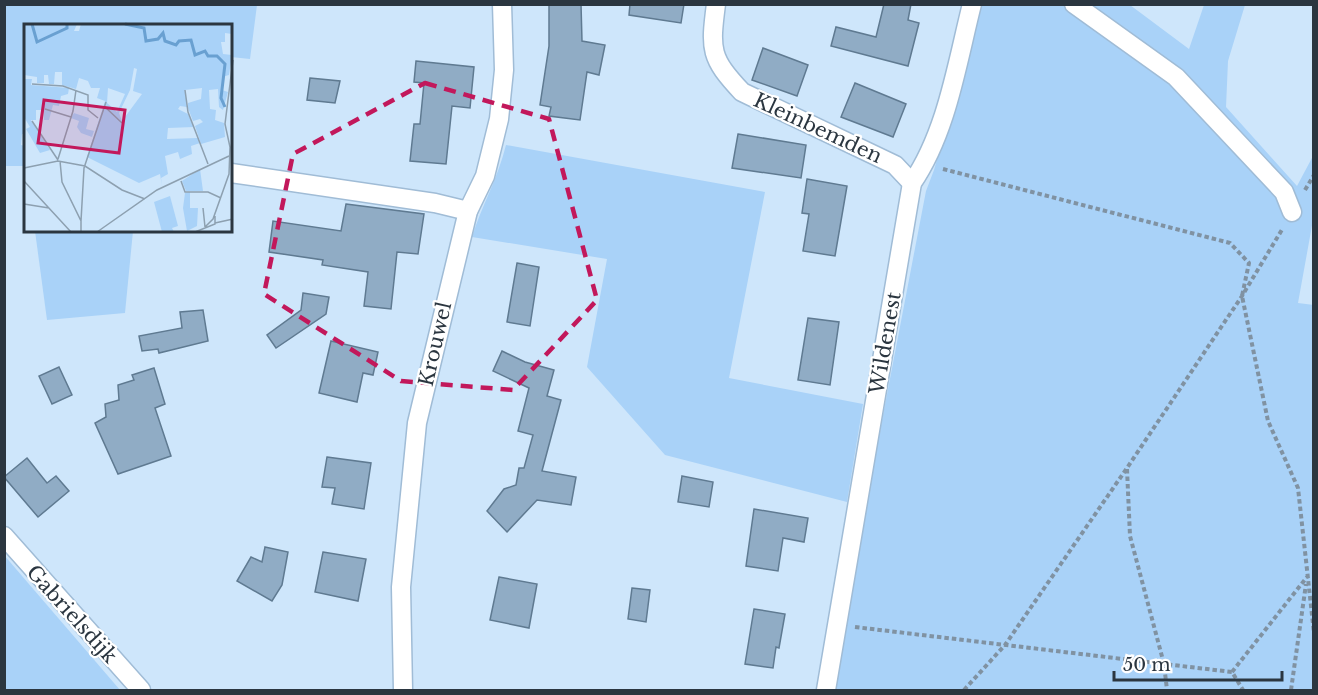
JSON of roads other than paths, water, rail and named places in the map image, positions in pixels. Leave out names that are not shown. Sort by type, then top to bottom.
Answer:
[{"type":"street","name":"Krouwel","points":[[403,690],[401,587],[417,423],[468,211],[485,176],[499,119],[504,70],[502,4]]},
{"type":"street","name":"Kleinbemden","points":[[716,4],[713,44],[715,59],[742,92],[895,165],[912,183]]},
{"type":"street","name":"Wildenest","points":[[826,690],[912,183],[925,164],[948,98],[972,4]]},
{"type":"street","points":[[1074,4],[1176,77],[1284,192],[1292,212]]},
{"type":"street","points":[[232,173],[435,203],[468,211]]},
{"type":"street","name":"Gabrielsdijk","points":[[4,536],[141,690]]}]
